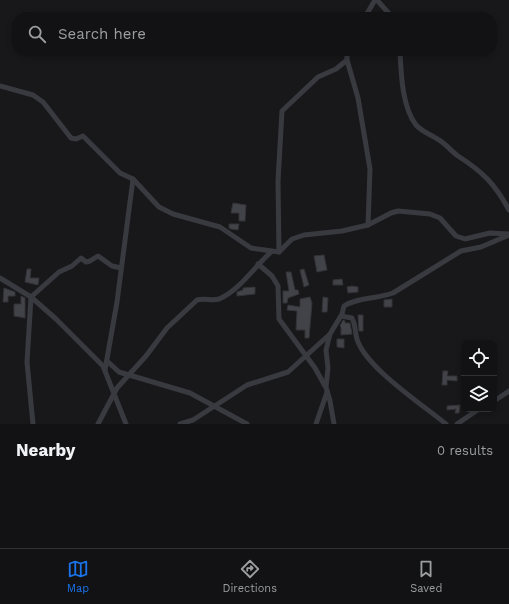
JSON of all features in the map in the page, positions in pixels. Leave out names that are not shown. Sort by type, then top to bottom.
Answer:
[{"type":"street","points":[[368,12],[376,0],[387,12]]},
{"type":"street","points":[[348,56],[358,98],[370,169],[368,225]]},
{"type":"street","points":[[400,56],[404,93],[416,126],[438,139],[457,156],[469,162],[481,172],[498,190],[509,210]]},
{"type":"street","points":[[279,252],[278,181],[282,111],[318,77],[336,69],[348,60]]},
{"type":"street","points":[[0,86],[33,95],[43,102],[71,138],[76,139],[83,136],[120,173],[133,179],[152,202],[165,211],[230,231],[251,248],[279,252],[292,239],[368,225],[398,211],[430,214],[440,218],[456,236],[465,238],[490,233],[509,234]]},
{"type":"street","points":[[105,370],[113,333],[133,179]]},
{"type":"street","points":[[180,424],[193,420],[214,408],[247,385],[288,372],[330,334],[341,316],[344,306],[350,302],[385,297],[461,251],[481,247],[509,234]]},
{"type":"street","points":[[98,424],[113,395],[146,356],[167,328],[192,303],[202,299],[218,299],[224,296],[244,280],[271,252]]},
{"type":"street","points":[[33,424],[27,362],[31,297],[59,272],[72,266],[81,258],[86,262],[98,256],[112,266],[121,268]]},
{"type":"street","points":[[258,264],[272,276],[278,286],[279,319],[306,357],[326,389],[334,424]]},
{"type":"street","points":[[0,278],[31,297],[65,327],[105,370],[113,395],[126,424]]},
{"type":"street","points":[[341,316],[352,318],[356,326],[356,338],[372,362],[392,382],[446,424]]},
{"type":"street","points":[[316,424],[326,389],[328,368],[326,350],[330,334]]},
{"type":"street","points":[[107,361],[119,372],[128,376],[190,393],[214,408],[247,424]]},
{"type":"street","points":[[497,399],[509,391]]},
{"type":"street","points":[[457,424],[475,412]]},
{"type":"building","points":[[233,203],[246,205],[245,221],[239,221],[239,213],[231,213]]},
{"type":"building","points":[[229,224],[239,224],[238,230],[229,228]]},
{"type":"building","points":[[324,255],[327,270],[317,272],[314,256]]},
{"type":"building","points":[[27,269],[31,269],[30,278],[39,278],[38,285],[25,282]]},
{"type":"building","points":[[304,269],[309,285],[304,287],[300,270]]},
{"type":"building","points":[[286,272],[291,272],[295,290],[298,290],[299,294],[288,298],[287,303],[283,303],[283,291],[289,291]]},
{"type":"building","points":[[342,279],[343,285],[333,285],[333,280]]},
{"type":"building","points":[[255,287],[255,294],[237,296],[237,292],[243,290],[243,288]]},
{"type":"building","points":[[347,287],[358,287],[358,292],[348,293]]},
{"type":"building","points":[[4,288],[15,292],[15,296],[8,296],[8,302],[3,302]]},
{"type":"building","points":[[21,296],[25,298],[25,318],[14,316],[14,304],[21,304]]},
{"type":"building","points":[[310,297],[312,303],[309,338],[305,338],[305,330],[296,330],[297,311],[287,310],[288,305],[300,307],[300,299]]},
{"type":"building","points":[[323,297],[328,298],[327,312],[322,312]]},
{"type":"building","points":[[392,299],[392,307],[384,307],[384,300]]},
{"type":"building","points":[[358,315],[363,315],[363,331],[359,331]]},
{"type":"building","points":[[343,320],[345,323],[350,323],[352,334],[341,335],[340,326]]},
{"type":"building","points":[[337,339],[344,339],[344,348],[337,347]]},
{"type":"building","points":[[443,371],[448,371],[447,376],[457,376],[457,381],[447,380],[447,385],[442,385]]},
{"type":"building","points":[[460,405],[459,413],[455,413],[456,409],[447,410],[447,406]]}]
